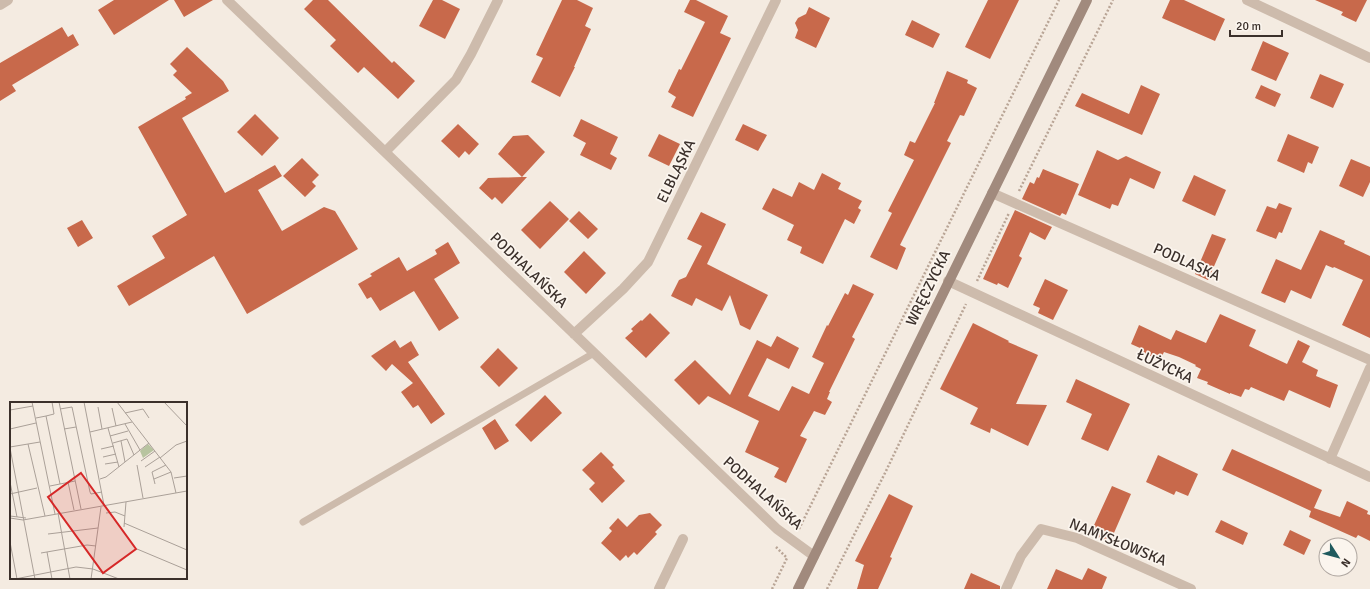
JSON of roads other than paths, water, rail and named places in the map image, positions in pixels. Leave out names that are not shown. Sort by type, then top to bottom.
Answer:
[{"type":"main road","name":"WRĘCZYCKA","points":[[798,589],[1086,0]]},
{"type":"street","points":[[0,5],[8,0]]},
{"type":"street","name":"PODHALAŃSKA","points":[[227,0],[777,529],[814,556]]},
{"type":"street","points":[[385,152],[456,80],[498,0]]},
{"type":"street","name":"ELBLĄSKA","points":[[574,334],[623,289],[648,262],[776,0]]},
{"type":"street","points":[[1247,0],[1370,58]]},
{"type":"street","name":"PODLASKA","points":[[992,193],[1370,360]]},
{"type":"street","name":"ŁUŻYCKA","points":[[948,281],[1370,477]]},
{"type":"street","points":[[1330,459],[1370,368]]},
{"type":"street","name":"NAMYSŁOWSKA","points":[[1006,589],[1021,556],[1041,529],[1077,538],[1191,589]]},
{"type":"street","points":[[660,589],[683,539]]},
{"type":"lane","points":[[303,522],[594,353]]}]
